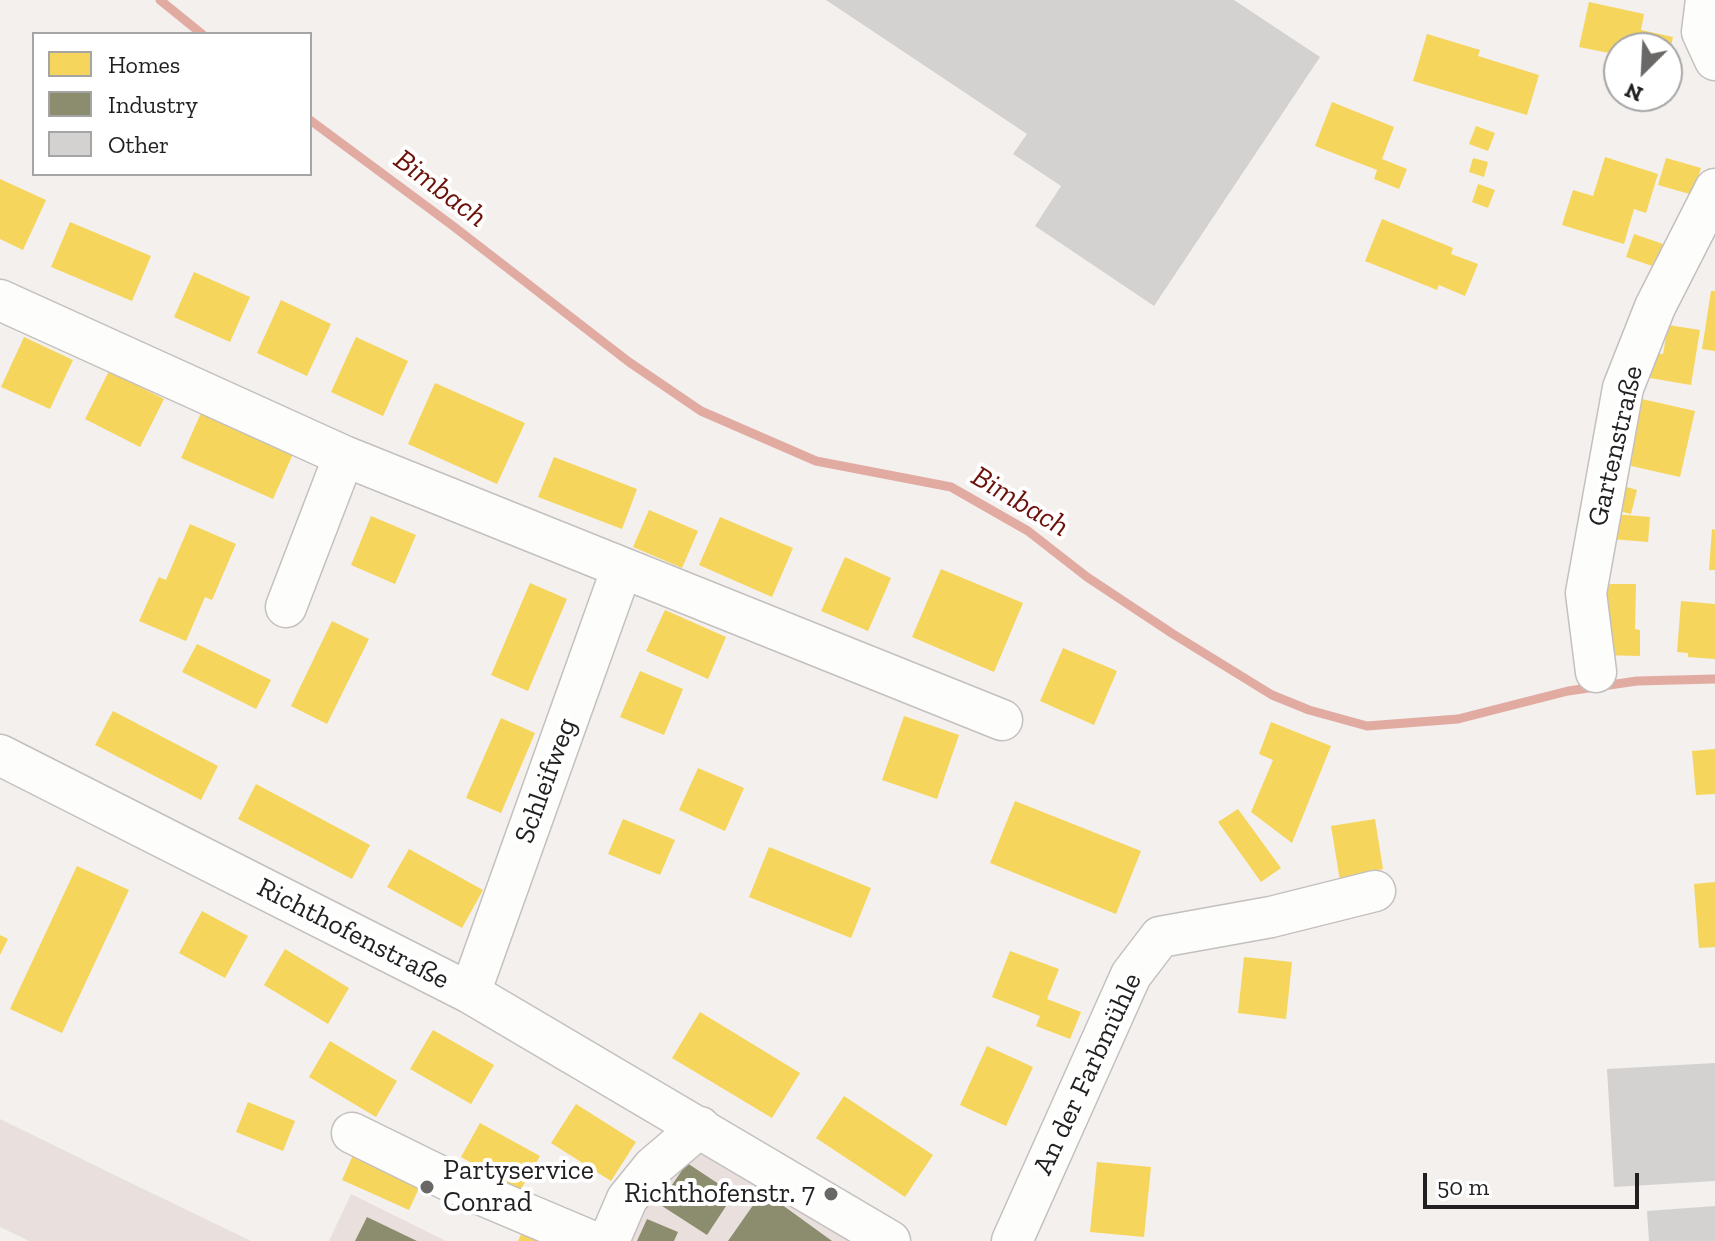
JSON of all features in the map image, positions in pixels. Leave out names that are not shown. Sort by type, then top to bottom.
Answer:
[{"type":"street","points":[[1706,0],[1702,32],[1715,60]]},
{"type":"street","name":"Gartenstraße","points":[[1596,672],[1586,593],[1623,388],[1655,307],[1715,189]]},
{"type":"street","points":[[0,300],[344,456],[1002,720]]},
{"type":"street","points":[[286,607],[344,456]]},
{"type":"street","name":"Schleifweg","points":[[470,993],[622,568]]},
{"type":"street","name":"Richthofenstraße","points":[[0,755],[470,993],[890,1241]]},
{"type":"street","name":"An der Farbmühle","points":[[1012,1241],[1131,975],[1160,937],[1271,917],[1375,891]]},
{"type":"street","points":[[609,1241],[627,1199],[653,1167],[700,1127]]},
{"type":"street","points":[[352,1133],[456,1184],[591,1241]]},
{"type":"shaded area","points":[[0,1119],[251,1241],[29,1241],[0,1227]]},
{"type":"shaded area","points":[[685,1140],[877,1241],[622,1241]]},
{"type":"shaded area","points":[[351,1194],[446,1241],[329,1241]]},
{"type":"building: Homes","points":[[1589,2],[1644,14],[1641,30],[1650,32],[1603,32],[1603,52],[1579,47]]},
{"type":"building: Homes","points":[[1427,34],[1480,50],[1478,56],[1539,75],[1527,115],[1413,81]]},
{"type":"building: Homes","points":[[1332,102],[1394,127],[1382,159],[1407,169],[1399,189],[1374,179],[1377,170],[1315,146]]},
{"type":"building: Homes","points":[[1476,126],[1495,133],[1488,151],[1469,144]]},
{"type":"building: Homes","points":[[1605,157],[1658,174],[1646,213],[1634,209],[1624,244],[1562,225],[1573,190],[1593,196]]},
{"type":"building: Homes","points":[[1473,158],[1488,162],[1484,177],[1469,172]]},
{"type":"building: Homes","points":[[1666,158],[1701,168],[1693,195],[1658,185]]},
{"type":"building: Homes","points":[[0,179],[46,200],[23,250],[0,239]]},
{"type":"building: Homes","points":[[1478,184],[1495,190],[1488,208],[1472,202]]},
{"type":"building: Homes","points":[[1382,219],[1453,248],[1451,254],[1478,264],[1465,296],[1439,285],[1437,290],[1365,261]]},
{"type":"building: Homes","points":[[70,222],[151,256],[132,301],[51,267]]},
{"type":"building: Homes","points":[[1634,234],[1669,246],[1661,269],[1626,257]]},
{"type":"building: Homes","points":[[194,272],[250,297],[230,342],[174,317]]},
{"type":"building: Homes","points":[[1711,291],[1715,291],[1715,351],[1702,349]]},
{"type":"building: Homes","points":[[281,300],[331,324],[307,376],[257,353]]},
{"type":"building: Homes","points":[[1668,325],[1700,330],[1691,385],[1650,378],[1654,353],[1663,354]]},
{"type":"building: Homes","points":[[24,337],[73,360],[50,409],[1,387]]},
{"type":"building: Homes","points":[[356,337],[408,361],[383,416],[331,392]]},
{"type":"building: Homes","points":[[109,371],[164,399],[140,447],[85,419]]},
{"type":"building: Homes","points":[[435,383],[525,423],[497,484],[408,444]]},
{"type":"building: Homes","points":[[1642,399],[1695,411],[1680,477],[1627,465]]},
{"type":"building: Homes","points":[[201,413],[293,454],[273,499],[181,458]]},
{"type":"building: Homes","points":[[554,457],[637,489],[622,529],[538,497]]},
{"type":"building: Homes","points":[[1613,483],[1637,490],[1631,514],[1607,508]]},
{"type":"building: Homes","points":[[649,510],[698,531],[682,568],[633,547]]},
{"type":"building: Homes","points":[[1614,514],[1650,517],[1648,542],[1611,539]]},
{"type":"building: Homes","points":[[371,516],[416,535],[395,584],[351,565]]},
{"type":"building: Homes","points":[[720,517],[793,548],[772,597],[699,565]]},
{"type":"building: Homes","points":[[190,524],[236,544],[212,600],[205,597],[186,641],[139,621],[159,577],[166,580]]},
{"type":"building: Homes","points":[[1712,529],[1715,530],[1715,570],[1709,570]]},
{"type":"building: Homes","points":[[845,557],[891,578],[868,631],[821,611]]},
{"type":"building: Homes","points":[[941,569],[1023,603],[994,672],[912,637]]},
{"type":"building: Homes","points":[[530,583],[567,599],[528,691],[491,675]]},
{"type":"building: Homes","points":[[1600,584],[1636,584],[1635,629],[1640,630],[1640,656],[1598,655]]},
{"type":"building: Homes","points":[[1681,601],[1715,604],[1715,659],[1688,657],[1688,653],[1677,652]]},
{"type":"building: Homes","points":[[665,610],[726,637],[708,679],[646,651]]},
{"type":"building: Homes","points":[[332,621],[369,639],[327,724],[291,706]]},
{"type":"building: Homes","points":[[197,644],[271,680],[256,709],[182,672]]},
{"type":"building: Homes","points":[[1063,648],[1117,671],[1094,725],[1040,701]]},
{"type":"building: Homes","points":[[640,671],[683,689],[664,735],[620,717]]},
{"type":"building: Homes","points":[[113,711],[218,766],[201,800],[95,745]]},
{"type":"building: Homes","points":[[904,716],[959,735],[937,799],[882,780]]},
{"type":"building: Homes","points":[[501,718],[535,733],[501,813],[466,798]]},
{"type":"building: Homes","points":[[1271,722],[1331,746],[1292,843],[1251,812],[1273,760],[1259,754]]},
{"type":"building: Homes","points":[[1715,749],[1715,794],[1696,795],[1692,751]]},
{"type":"building: Homes","points":[[698,768],[744,788],[725,831],[679,810]]},
{"type":"building: Homes","points":[[256,784],[370,845],[352,879],[238,819]]},
{"type":"building: Homes","points":[[1015,801],[1141,851],[1116,914],[990,863]]},
{"type":"building: Homes","points":[[1238,809],[1281,868],[1261,882],[1218,822]]},
{"type":"building: Homes","points":[[623,819],[675,840],[660,875],[608,854]]},
{"type":"building: Homes","points":[[1375,819],[1383,869],[1340,881],[1331,826]]},
{"type":"building: Homes","points":[[769,847],[871,888],[851,938],[749,897]]},
{"type":"building: Homes","points":[[409,849],[483,890],[462,928],[387,887]]},
{"type":"building: Homes","points":[[77,866],[129,890],[62,1033],[10,1009]]},
{"type":"building: Homes","points":[[1715,882],[1715,947],[1699,948],[1694,884]]},
{"type":"building: Homes","points":[[202,911],[248,936],[225,978],[179,953]]},
{"type":"building: Homes","points":[[0,935],[8,939],[0,955]]},
{"type":"building: Homes","points":[[285,949],[349,988],[328,1024],[264,985]]},
{"type":"building: Homes","points":[[1010,951],[1059,969],[1047,999],[1081,1012],[1070,1039],[1036,1026],[1040,1016],[992,997]]},
{"type":"building: Homes","points":[[1244,957],[1292,962],[1286,1019],[1238,1013]]},
{"type":"building: Homes","points":[[700,1012],[800,1073],[772,1118],[672,1058]]},
{"type":"building: Homes","points":[[433,1030],[494,1065],[471,1104],[410,1069]]},
{"type":"building: Homes","points":[[330,1041],[397,1081],[376,1117],[309,1077]]},
{"type":"building: Homes","points":[[987,1046],[1033,1067],[1006,1126],[960,1105]]},
{"type":"building: Homes","points":[[844,1096],[933,1155],[905,1197],[816,1138]]},
{"type":"building: Homes","points":[[248,1102],[295,1121],[283,1151],[236,1132]]},
{"type":"building: Homes","points":[[576,1104],[636,1142],[611,1181],[551,1143]]},
{"type":"building: Homes","points":[[480,1123],[540,1156],[520,1191],[461,1157]]},
{"type":"building: Homes","points":[[357,1146],[424,1177],[409,1210],[342,1180]]},
{"type":"building: Homes","points":[[1097,1162],[1151,1167],[1144,1237],[1090,1232]]},
{"type":"building: Homes","points":[[526,1224],[561,1241],[518,1241]]},
{"type":"building: Industry","points":[[687,1163],[734,1194],[707,1235],[659,1204]]},
{"type":"building: Industry","points":[[763,1191],[832,1241],[728,1241]]},
{"type":"building: Industry","points":[[367,1217],[417,1241],[355,1241]]},
{"type":"building: Industry","points":[[647,1219],[678,1232],[674,1241],[637,1241]]},
{"type":"building: Other","points":[[826,0],[1234,0],[1320,57],[1154,306],[1035,226],[1061,186],[1013,154],[1027,134]]},
{"type":"building: Other","points":[[1715,1063],[1715,1181],[1614,1187],[1607,1069]]},
{"type":"building: Other","points":[[1715,1206],[1715,1241],[1649,1241],[1647,1211]]},
{"type":"waterway","name":"Bimbach","points":[[160,0],[200,32]]},
{"type":"waterway","name":"Bimbach","points":[[312,121],[629,362],[701,411],[816,461],[951,487],[1028,531],[1087,577],[1173,634],[1272,695],[1309,710],[1367,726],[1458,719],[1568,691],[1637,681],[1715,679]]},
{"type":"place","name":"Partyservice Conrad","points":[[427,1187]]},
{"type":"place","name":"Richthofenstr. 7","points":[[831,1194]]}]
